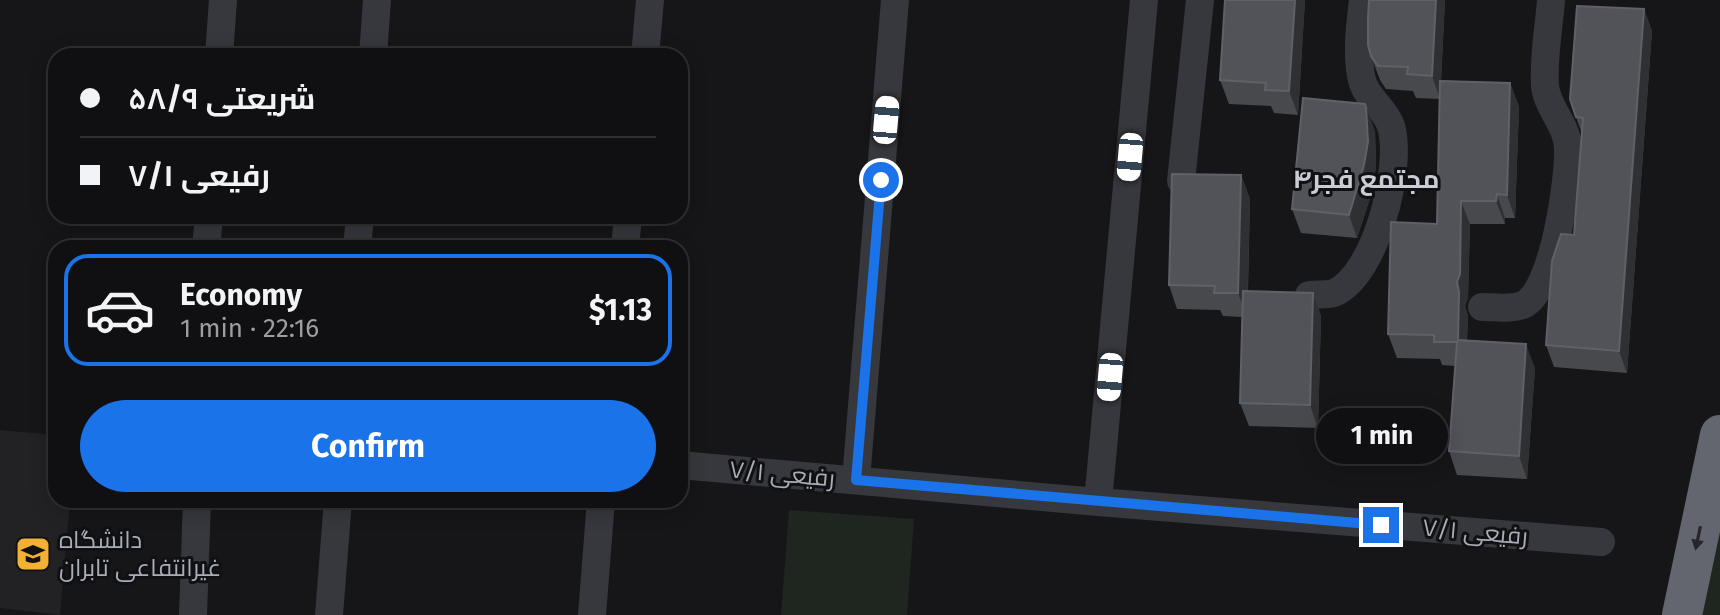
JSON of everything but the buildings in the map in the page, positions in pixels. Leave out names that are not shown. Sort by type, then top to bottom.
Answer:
[{"type":"highway","points":[[1682,615],[1720,435]]},
{"type":"street","points":[[220,48],[223,0]]},
{"type":"street","points":[[374,48],[377,0]]},
{"type":"street","points":[[646,48],[650,0]]},
{"type":"street","points":[[856,480],[895,0]]},
{"type":"street","points":[[1098,502],[1144,0]]},
{"type":"street","points":[[1181,181],[1200,0]]},
{"type":"street","points":[[1309,295],[1334,293],[1360,271],[1380,229],[1390,188],[1393,153],[1391,126],[1380,107],[1366,93],[1361,78],[1363,0]]},
{"type":"street","points":[[1482,307],[1525,304],[1540,286],[1554,251],[1568,147],[1564,129],[1547,100],[1545,82],[1551,0]]},
{"type":"street","name":"رفیعی ۷/۱","points":[[688,466],[1601,542]]},
{"type":"street","points":[[193,615],[197,508]]},
{"type":"street","points":[[329,615],[337,508]]},
{"type":"street","points":[[592,615],[600,508]]},
{"type":"shaded area","name":"دانشگاه غیرانتفاعی تابران","points":[[0,430],[48,434],[48,508],[69,508],[60,615],[0,608]]},
{"type":"shaded area","points":[[789,510],[914,519],[907,615],[781,615]]},
{"type":"shaded area","points":[[1720,530],[1720,615],[1702,615]]},
{"type":"place","name":"دانشگاه غیرانتفاعی تابران","points":[[33,554]]},
{"type":"district","name":"مجتمع فجر۴","points":[[1366,179]]},
{"type":"route","points":[[881,180],[856,480],[1381,525]]}]
